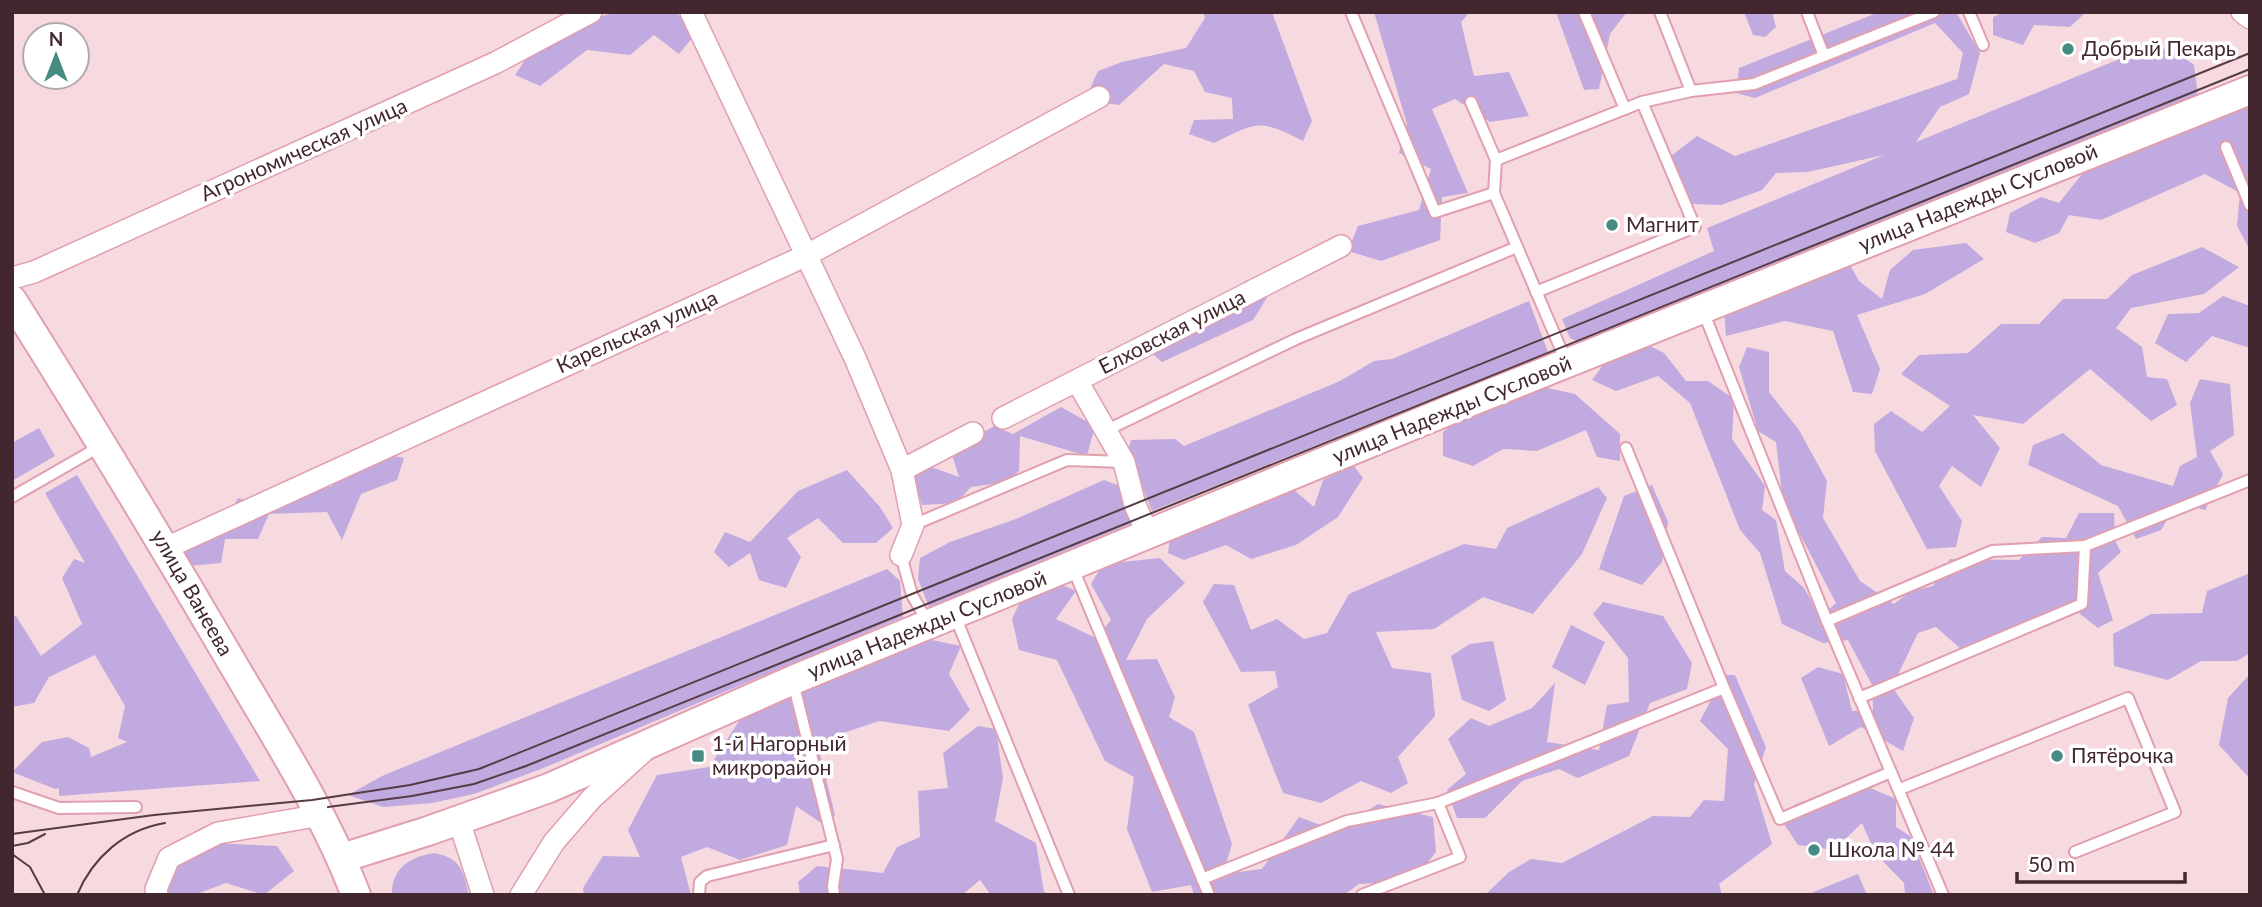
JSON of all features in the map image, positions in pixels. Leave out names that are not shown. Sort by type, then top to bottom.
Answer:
[{"type":"main road","name":"улица Надежды Сусловой","points":[[342,858],[458,821],[549,788],[793,680],[1148,534],[2250,90]]},
{"type":"main road","name":"улица Ванеева","points":[[12,300],[166,548],[320,815],[342,858],[356,895]]},
{"type":"street","name":"Агрономическая улица","points":[[12,278],[34,272],[495,63],[591,12]]},
{"type":"street","points":[[691,12],[855,358],[902,470],[913,525],[901,555]]},
{"type":"street","points":[[2242,12],[2250,18]]},
{"type":"street","name":"Карельская улица","points":[[166,548],[805,256],[1100,97]]},
{"type":"street","name":"Елховская улица","points":[[1003,418],[1341,246]]},
{"type":"street","points":[[1077,381],[1124,462],[1135,505],[1148,534]]},
{"type":"street","points":[[902,470],[973,433]]},
{"type":"street","name":"улица Надежды Сусловой","points":[[521,895],[554,842],[592,798],[658,739]]},
{"type":"street","points":[[157,895],[156,888],[169,859],[218,833],[320,815]]},
{"type":"street","points":[[458,821],[483,895]]},
{"type":"lane","points":[[1351,12],[1435,212],[1494,193]]},
{"type":"lane","points":[[1584,12],[1625,109]]},
{"type":"lane","points":[[1660,12],[1691,91]]},
{"type":"lane","points":[[1807,12],[1824,56]]},
{"type":"lane","points":[[1496,160],[1642,102],[1691,91],[1754,84],[1934,12]]},
{"type":"lane","points":[[1969,12],[1983,45]]},
{"type":"lane","points":[[1471,102],[1496,160],[1494,193],[1567,363]]},
{"type":"lane","points":[[1536,292],[1695,227],[1642,102]]},
{"type":"lane","points":[[2226,147],[2250,205]]},
{"type":"lane","points":[[1107,430],[1296,340],[1517,247]]},
{"type":"lane","points":[[1702,309],[1827,621],[1900,789],[1942,895]]},
{"type":"lane","points":[[12,497],[103,445]]},
{"type":"lane","points":[[1626,448],[1780,819],[1891,772]]},
{"type":"lane","points":[[913,525],[1067,460],[1124,462]]},
{"type":"lane","points":[[1827,621],[1993,551],[2085,546],[2250,480]]},
{"type":"lane","points":[[1860,698],[2082,604],[2085,546]]},
{"type":"lane","points":[[901,555],[912,595],[941,619],[1069,895]]},
{"type":"lane","points":[[1072,566],[1209,895]]},
{"type":"lane","points":[[793,680],[838,859],[834,895]]},
{"type":"lane","points":[[1202,879],[1347,821],[1437,803],[1724,688]]},
{"type":"lane","points":[[1900,789],[2128,698],[2175,812],[2075,852]]},
{"type":"lane","points":[[12,792],[59,808],[136,807]]},
{"type":"lane","points":[[1362,895],[1460,857],[1437,803]]},
{"type":"lane","points":[[699,895],[700,882],[707,876],[834,845]]},
{"type":"shaded area","points":[[616,12],[675,12],[698,31],[679,54],[654,35],[630,55],[587,50],[540,86],[515,75],[542,35]]},
{"type":"shaded area","points":[[1203,12],[1272,12],[1312,121],[1303,141],[1277,129],[1258,125],[1214,143],[1189,134],[1194,120],[1233,119],[1232,98],[1205,92],[1194,71],[1164,64],[1119,105],[1085,100],[1098,71],[1122,62],[1186,48],[1205,18]]},
{"type":"shaded area","points":[[1374,12],[1470,12],[1461,22],[1474,76],[1509,72],[1529,116],[1490,122],[1455,99],[1432,109],[1468,193],[1442,197],[1440,240],[1381,261],[1348,251],[1358,226],[1419,210],[1431,169],[1399,153],[1407,124]]},
{"type":"shaded area","points":[[1556,12],[1627,12],[1610,34],[1599,89],[1584,90]]},
{"type":"shaded area","points":[[1744,12],[1772,12],[1776,27],[1765,37],[1753,35]]},
{"type":"shaded area","points":[[1879,12],[1956,12],[1980,53],[1969,94],[1940,107],[1916,142],[2139,51],[2171,48],[2194,65],[2198,96],[1582,344],[1570,338],[1562,319],[1714,251],[1707,228],[1884,155],[1808,172],[1776,173],[1762,190],[1721,205],[1692,204],[1671,156],[1697,136],[1735,156],[1957,79],[1963,53],[1935,23],[1755,98],[1736,93],[1739,68]]},
{"type":"shaded area","points":[[2004,12],[2086,12],[2070,27],[2034,25],[2023,45],[1993,35],[1993,17]]},
{"type":"shaded area","points":[[2250,98],[2250,250],[2237,226],[2240,193],[2205,174],[2101,220],[2069,215],[2059,233],[2035,243],[2006,232],[2010,213],[2041,197],[2059,203],[2086,169]]},
{"type":"shaded area","points":[[1966,243],[1984,259],[1925,294],[1857,315],[1880,369],[1872,394],[1853,392],[1833,331],[1785,321],[1726,336],[1724,311],[1849,263],[1859,281],[1882,299],[1890,270],[1913,250]]},
{"type":"shaded area","points":[[2202,247],[2239,267],[2204,294],[2131,308],[2116,328],[2142,347],[2147,377],[2167,379],[2177,405],[2151,421],[2090,369],[2023,424],[1973,415],[2000,448],[1981,487],[1952,466],[1939,486],[1962,521],[1956,547],[1927,549],[1875,451],[1874,424],[1891,411],[1922,432],[1950,406],[1901,374],[1919,355],[1968,353],[2001,324],[2039,324],[2063,299],[2107,299],[2132,275]]},
{"type":"shaded area","points":[[1246,280],[1273,288],[1253,320],[1162,362],[1141,344],[1151,330],[1223,303]]},
{"type":"shaded area","points":[[2223,296],[2250,306],[2250,348],[2212,336],[2186,362],[2155,343],[2168,314],[2199,313]]},
{"type":"shaded area","points":[[1529,301],[1548,352],[1152,511],[1142,487],[1134,484],[1127,454],[1131,440],[1175,439],[1184,446],[1340,381],[1374,361],[1392,359]]},
{"type":"shaded area","points":[[1642,342],[1664,353],[1686,381],[1708,381],[1734,399],[1732,439],[1765,486],[1762,510],[1776,520],[1785,571],[1804,588],[1821,617],[1836,603],[1783,502],[1776,442],[1758,431],[1739,367],[1747,347],[1769,352],[1769,392],[1799,430],[1827,481],[1823,518],[1860,581],[1894,604],[1911,591],[1933,586],[1950,559],[2019,560],[2042,537],[2066,538],[2079,513],[2114,513],[2115,541],[2121,552],[2098,573],[2113,620],[2098,628],[2069,605],[2024,636],[1963,651],[1936,627],[1918,633],[1892,687],[1914,718],[1903,751],[1861,727],[1829,746],[1801,678],[1818,667],[1843,674],[1852,711],[1873,711],[1872,685],[1848,640],[1823,643],[1782,624],[1760,553],[1740,530],[1690,403],[1658,376],[1616,391],[1592,380],[1611,354]]},
{"type":"shaded area","points":[[2200,379],[2230,384],[2234,435],[2210,451],[2223,474],[2205,510],[2178,502],[2161,530],[2136,539],[2118,506],[2028,465],[2033,445],[2063,433],[2101,465],[2173,486],[2180,466],[2197,457],[2190,403]]},
{"type":"shaded area","points":[[1534,385],[1575,394],[1620,434],[1620,461],[1597,457],[1586,430],[1537,451],[1503,449],[1473,466],[1443,456],[1443,432],[1476,405]]},
{"type":"shaded area","points":[[1061,407],[1095,426],[1087,456],[1020,436],[1019,471],[1006,482],[971,487],[956,503],[922,505],[912,471],[923,464],[959,477],[951,452],[994,426],[1013,434]]},
{"type":"shaded area","points":[[39,428],[55,456],[12,481],[12,443]]},
{"type":"shaded area","points":[[356,448],[404,458],[397,480],[361,494],[342,540],[327,512],[269,514],[258,539],[225,539],[221,563],[188,566],[184,546],[220,532],[238,498],[274,508],[307,480],[331,487]]},
{"type":"shaded area","points":[[1354,466],[1363,478],[1338,517],[1296,545],[1251,559],[1226,545],[1184,560],[1168,553],[1170,539],[1210,525],[1228,508],[1294,490],[1314,507],[1323,480]]},
{"type":"shaded area","points":[[847,470],[880,507],[893,528],[876,543],[843,543],[818,518],[787,538],[801,557],[786,588],[759,580],[750,553],[729,567],[714,552],[725,532],[750,542],[798,491]]},
{"type":"shaded area","points":[[77,475],[260,781],[59,796],[59,788],[55,789],[12,772],[42,742],[68,737],[89,748],[91,757],[127,742],[118,738],[125,706],[95,655],[49,677],[34,703],[12,707],[12,617],[16,616],[41,656],[82,624],[62,578],[74,559],[85,563],[45,493]]},
{"type":"shaded area","points":[[1104,480],[1120,486],[1135,522],[929,607],[918,579],[920,558],[950,542],[1016,519]]},
{"type":"shaded area","points":[[1652,485],[1668,522],[1662,562],[1642,585],[1599,569],[1624,496]]},
{"type":"shaded area","points":[[1598,487],[1607,498],[1582,554],[1533,614],[1483,597],[1434,629],[1376,632],[1392,668],[1431,673],[1435,716],[1398,757],[1408,783],[1391,793],[1361,781],[1321,803],[1283,793],[1248,705],[1278,687],[1275,671],[1241,672],[1203,602],[1214,584],[1234,585],[1251,630],[1277,619],[1304,639],[1327,633],[1349,594],[1464,544],[1496,549],[1507,528]]},
{"type":"shaded area","points":[[1160,558],[1185,583],[1147,619],[1126,660],[1157,659],[1175,697],[1169,717],[1194,732],[1232,844],[1223,874],[1262,869],[1299,817],[1336,831],[1378,804],[1433,817],[1436,852],[1413,881],[1359,884],[1344,895],[1194,895],[1191,885],[1152,892],[1127,829],[1134,777],[1105,761],[1057,660],[1019,650],[1012,619],[1025,591],[1052,580],[1076,591],[1056,619],[1096,638],[1111,620],[1091,584],[1103,564]]},
{"type":"shaded area","points":[[887,569],[900,581],[903,617],[541,769],[474,794],[432,803],[383,807],[348,795],[382,776]]},
{"type":"shaded area","points":[[2250,573],[2250,653],[2237,661],[2201,661],[2168,680],[2114,666],[2113,634],[2151,614],[2202,613],[2207,591]]},
{"type":"shaded area","points":[[1603,602],[1663,616],[1692,663],[1687,689],[1650,703],[1629,756],[1578,778],[1559,769],[1522,781],[1485,818],[1457,818],[1447,790],[1466,774],[1448,739],[1471,718],[1489,726],[1532,708],[1555,683],[1547,742],[1599,750],[1607,705],[1629,702],[1628,658],[1593,614]]},
{"type":"shaded area","points":[[1571,625],[1605,642],[1585,685],[1552,667]]},
{"type":"shaded area","points":[[927,639],[961,646],[949,674],[970,710],[949,731],[879,721],[817,742],[835,815],[824,825],[796,806],[787,845],[740,860],[707,847],[681,857],[691,895],[584,895],[583,888],[603,856],[640,857],[628,830],[657,775],[709,767],[743,715]]},
{"type":"shaded area","points":[[1493,641],[1506,700],[1489,711],[1462,700],[1451,656],[1470,644]]},
{"type":"shaded area","points":[[2250,674],[2250,779],[2219,745],[2228,698]]},
{"type":"shaded area","points":[[1724,675],[1735,675],[1766,747],[1754,784],[1772,844],[1719,884],[1722,895],[1485,895],[1509,872],[1531,859],[1562,863],[1653,816],[1690,817],[1704,800],[1724,801],[1728,749],[1700,721]]},
{"type":"shaded area","points":[[978,726],[996,729],[1003,778],[995,821],[1036,843],[1044,892],[1053,895],[991,895],[980,880],[962,895],[800,895],[798,882],[817,866],[883,873],[897,847],[920,837],[918,791],[948,788],[943,753]]},
{"type":"shaded area","points":[[1854,781],[1896,799],[1896,827],[1910,836],[1934,895],[1905,895],[1904,883],[1875,853],[1862,823],[1834,850],[1798,845],[1784,824],[1794,805]]},
{"type":"shaded area","points":[[213,843],[277,846],[294,871],[264,895],[226,883],[194,895],[164,895],[174,866]]},
{"type":"shaded area","points":[[435,853],[451,859],[460,867],[469,895],[392,895],[395,877],[404,865],[418,857]]},
{"type":"shaded area","points":[[1858,874],[1867,895],[1806,895]]},
{"type":"tram line","points":[[12,834],[154,815],[312,800],[410,785],[479,769],[2250,53]]},
{"type":"tram line","points":[[328,807],[412,796],[474,784],[526,766],[2250,69]]},
{"type":"tram line","points":[[77,895],[92,869],[112,847],[136,832],[165,823]]},
{"type":"tram line","points":[[12,846],[28,843],[45,834]]},
{"type":"tram line","points":[[12,854],[30,867],[45,895]]},
{"type":"place","name":"Добрый Пекарь","points":[[2068,49]]},
{"type":"place","name":"Магнит","points":[[1612,225]]},
{"type":"place","name":"1-й Нагорный микрорайон","points":[[698,756]]},
{"type":"place","name":"Пятёрочка","points":[[2057,756]]},
{"type":"place","name":"Школа № 44","points":[[1814,850]]}]
